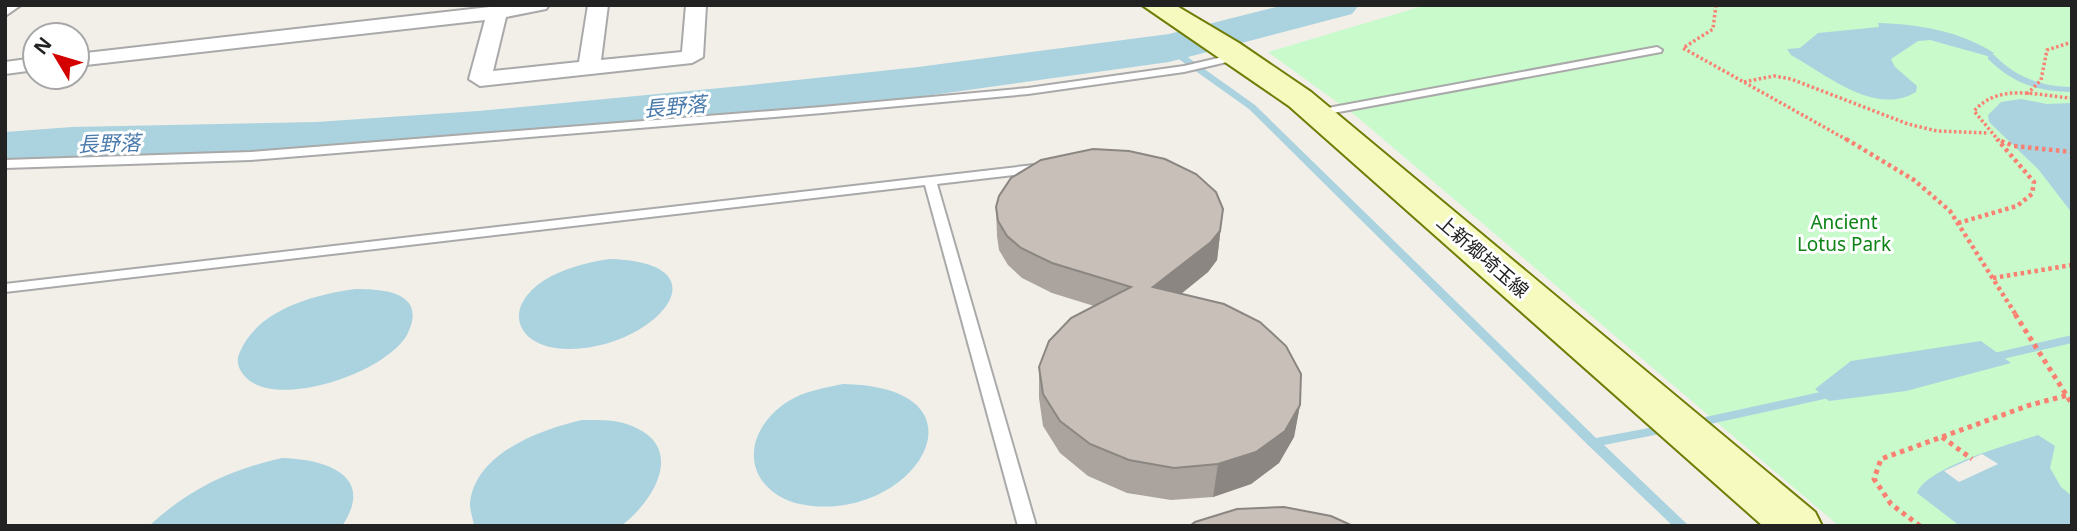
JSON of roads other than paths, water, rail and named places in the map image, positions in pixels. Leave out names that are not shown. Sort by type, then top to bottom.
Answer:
[{"type":"main road","name":"上新郷埼玉線","points":[[1155,5],[1186,22],[1227,56],[1317,114],[1797,526]]},
{"type":"street","points":[[5,10],[11,5]]},
{"type":"street","points":[[91,58],[497,13],[539,5]]},
{"type":"street","points":[[589,67],[598,5]]},
{"type":"street","points":[[497,13],[480,79],[692,57],[696,5]]},
{"type":"lane","points":[[1317,114],[1657,50]]},
{"type":"lane","points":[[5,164],[251,156],[489,139],[1028,91],[1184,69],[1227,56]]},
{"type":"lane","points":[[5,288],[1052,167]]},
{"type":"lane","points":[[930,181],[1027,526]]},
{"type":"water","points":[[1878,23],[1938,30],[1967,39],[1994,53],[1991,57],[1930,40],[1918,41],[1891,59],[1895,67],[1917,86],[1916,92],[1900,98],[1884,99],[1868,96],[1835,82],[1791,55],[1787,49],[1800,48],[1818,33],[1879,27]]},
{"type":"water","points":[[2021,99],[2047,104],[2072,103],[2072,213],[2038,169],[1989,122],[1988,115],[2001,102]]},
{"type":"water","points":[[609,259],[646,264],[666,274],[672,289],[666,306],[651,322],[628,336],[599,346],[568,349],[551,347],[538,343],[527,335],[519,316],[529,293],[543,281],[559,273],[583,264]]},
{"type":"water","points":[[355,289],[390,292],[407,301],[412,309],[412,319],[408,333],[397,347],[359,372],[311,387],[287,390],[266,388],[250,381],[244,375],[238,365],[239,354],[258,326],[288,307]]},
{"type":"water","points":[[1981,341],[2011,363],[1906,391],[1829,401],[1815,389],[1851,361]]},
{"type":"water","points":[[843,384],[892,391],[919,408],[928,430],[922,455],[903,478],[874,497],[837,506],[795,503],[777,495],[765,484],[757,471],[754,457],[762,428],[772,414],[794,398],[814,390]]},
{"type":"water","points":[[582,420],[607,420],[632,426],[649,436],[658,448],[661,461],[659,475],[653,490],[633,516],[621,526],[474,526],[470,504],[474,486],[497,457],[530,437]]},
{"type":"water","points":[[2038,435],[2055,446],[2050,468],[2061,487],[2072,496],[2072,526],[1960,526],[1917,493],[1924,483],[1936,474],[1990,450]]},
{"type":"water","points":[[282,458],[328,466],[349,482],[353,494],[351,508],[342,526],[149,526],[195,491],[244,468]]},
{"type":"waterway","name":"長野落","points":[[5,148],[72,143],[316,138],[478,127],[918,82],[1169,48],[1337,5]]},
{"type":"waterway","points":[[1169,48],[1252,107],[1593,443]]},
{"type":"waterway","points":[[1991,57],[2009,73],[2027,83],[2072,90]]},
{"type":"waterway","points":[[1990,358],[2072,339]]},
{"type":"waterway","points":[[1692,424],[1834,393]]},
{"type":"waterway","points":[[1593,443],[1670,428]]},
{"type":"waterway","points":[[1593,443],[1682,526]]},
{"type":"park label","name":"Ancient Lotus Park","points":[[1844,233]]}]
